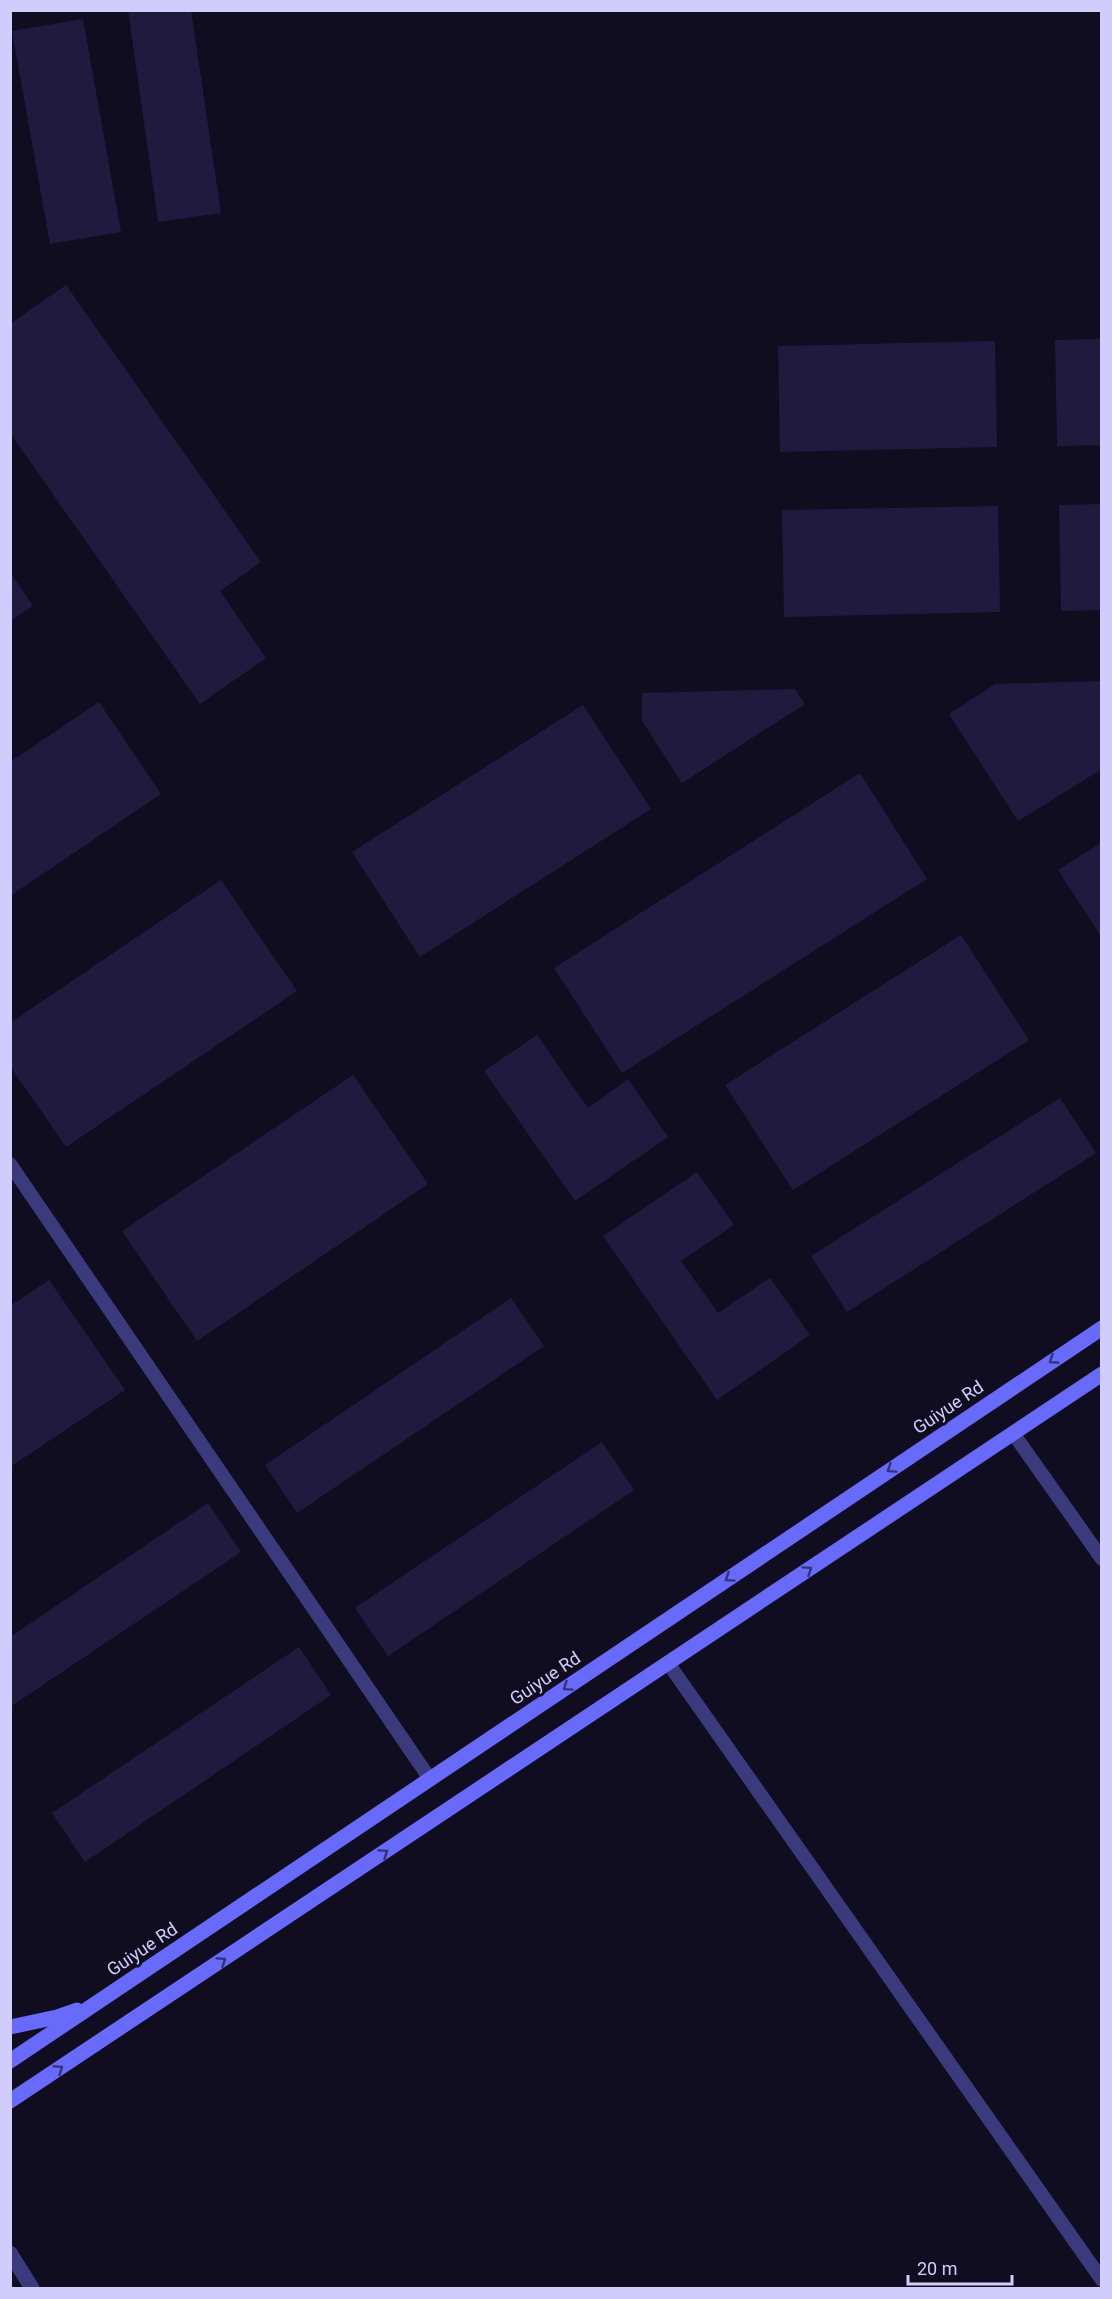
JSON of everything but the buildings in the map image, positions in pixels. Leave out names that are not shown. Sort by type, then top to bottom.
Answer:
[{"type":"main road","name":"Guiyue Rd","points":[[10,2061],[1101,1328]]},
{"type":"main road","points":[[10,2101],[1101,1374]]},
{"type":"main road","points":[[10,2027],[57,2017],[102,2000]]},
{"type":"street","points":[[10,2253],[32,2289]]},
{"type":"lane","points":[[10,1164],[430,1779]]},
{"type":"lane","points":[[1013,1433],[1101,1559]]},
{"type":"lane","points":[[668,1663],[1101,2280]]}]
